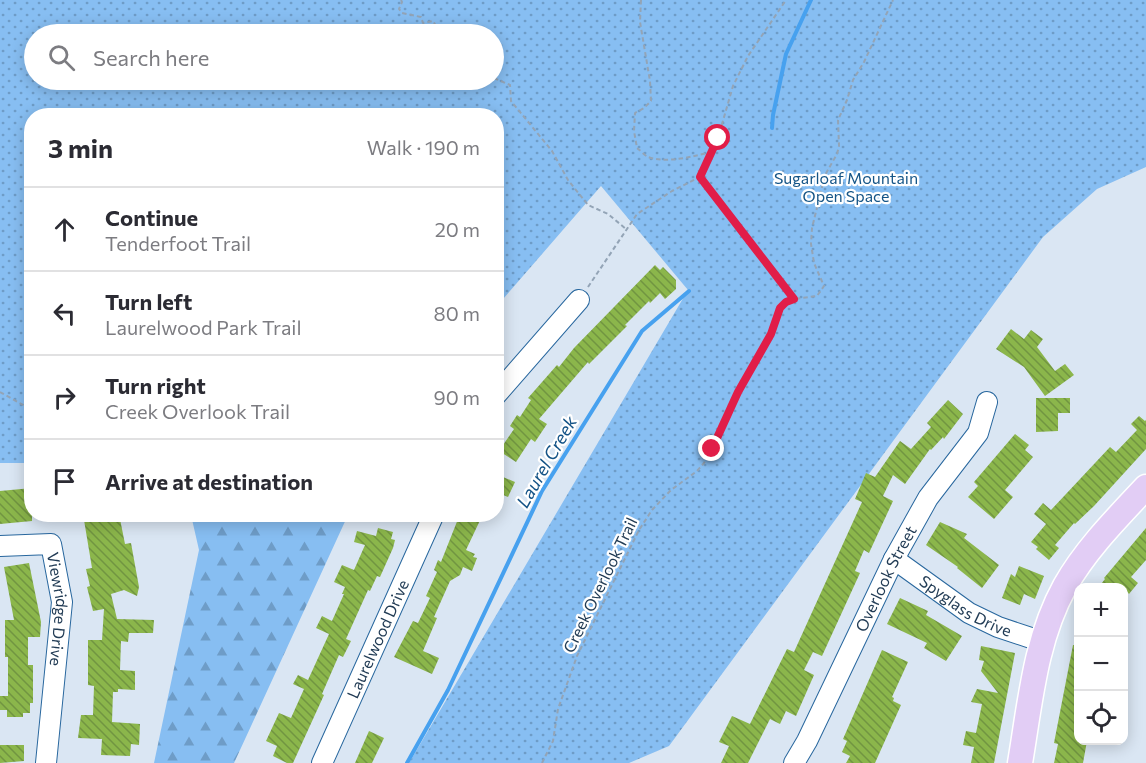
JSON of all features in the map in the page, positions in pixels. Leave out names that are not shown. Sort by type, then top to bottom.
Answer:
[{"type":"main road","points":[[1020,763],[1043,642],[1057,604],[1076,570],[1102,535],[1146,487]]},
{"type":"street","points":[[504,386],[579,300]]},
{"type":"street","name":"Overlook Street","points":[[794,763],[894,559],[928,498],[978,433],[987,402]]},
{"type":"street","name":"Laurelwood Drive","points":[[322,763],[430,522]]},
{"type":"street","name":"Viewridge Drive","points":[[0,546],[51,544],[62,602],[46,763]]},
{"type":"street","name":"Spyglass Drive","points":[[894,559],[969,613],[998,627],[1043,642]]},
{"type":"path","points":[[401,0],[399,9],[402,13],[421,17],[423,23],[433,21],[435,24]]},
{"type":"path","points":[[641,0],[640,22],[651,101],[635,113],[634,131],[637,148],[649,157],[670,159],[683,159],[712,152]]},
{"type":"path","points":[[579,300],[626,229],[643,209],[700,177],[712,152],[733,86],[748,56],[786,0]]},
{"type":"path","points":[[700,177],[794,299],[817,296],[824,285],[814,264],[811,244],[812,228],[825,175],[839,146],[838,120],[853,80],[864,62],[892,0]]},
{"type":"path","points":[[504,82],[510,85],[511,101],[552,151],[568,180],[588,205],[608,214],[626,229]]},
{"type":"path","name":"Creek Overlook Trail","points":[[542,763],[553,741],[558,709],[577,656],[639,530],[652,510],[671,490],[704,463],[721,433],[738,392],[771,334],[780,308],[786,302],[794,299]]},
{"type":"path","points":[[0,392],[24,406]]},
{"type":"green space","name":"Sugarloaf Mountain Open Space","points":[[0,0],[1146,0],[1146,167],[1097,189],[1043,237],[669,746],[629,763],[409,763],[688,290],[601,186],[504,298],[504,108],[24,108],[24,463],[0,463]]},
{"type":"green space","points":[[193,522],[345,522],[234,763],[154,763],[199,550]]},
{"type":"building","points":[[655,265],[660,270],[663,267],[676,280],[676,289],[665,299],[660,293],[650,303],[649,301],[589,364],[588,362],[539,419],[547,424],[535,442],[531,439],[516,462],[504,454],[504,444],[514,429],[510,426],[517,415],[520,417],[531,400],[528,398],[557,365],[559,367],[574,348]]},
{"type":"building","points":[[1011,329],[1024,339],[1031,330],[1043,339],[1037,347],[1055,371],[1065,364],[1074,375],[1045,396],[1024,367],[996,349]]},
{"type":"building","points":[[1036,398],[1070,398],[1070,413],[1058,413],[1058,431],[1036,432]]},
{"type":"building","points":[[948,400],[963,414],[944,439],[943,437],[930,449],[905,484],[893,475],[883,496],[893,501],[869,553],[864,550],[855,571],[860,573],[822,656],[813,652],[804,670],[814,675],[796,716],[786,711],[780,724],[770,719],[748,763],[721,763],[729,746],[719,742],[732,716],[750,724],[787,649],[794,652],[862,502],[855,499],[866,473],[875,477],[900,441],[911,449],[931,427],[927,423]]},
{"type":"building","points":[[1139,416],[1146,420],[1146,449],[1094,506],[1074,523],[1055,545],[1059,548],[1049,560],[1031,542],[1046,524],[1034,514],[1043,503],[1051,510],[1110,447],[1116,452],[1137,430],[1131,424]]},
{"type":"building","points":[[1015,434],[1029,445],[1025,450],[1033,457],[1005,490],[1013,497],[994,519],[968,497],[978,486],[974,482]]},
{"type":"building","points":[[504,477],[515,482],[508,497],[504,495]]},
{"type":"building","points":[[24,489],[24,522],[0,524],[0,491]]},
{"type":"building","points":[[84,522],[121,522],[125,544],[131,543],[139,587],[137,596],[124,590],[111,594],[117,619],[154,620],[153,633],[129,633],[128,642],[121,641],[120,670],[135,671],[135,690],[118,689],[118,692],[113,692],[112,722],[140,724],[139,745],[131,744],[130,756],[101,755],[102,739],[78,738],[81,715],[93,715],[94,686],[88,685],[88,640],[102,640],[104,609],[93,611],[87,587],[90,586],[86,569],[92,568]]},
{"type":"building","points":[[457,522],[479,522],[466,550],[475,554],[473,557],[477,558],[472,571],[463,567],[460,575],[450,581],[434,617],[437,618],[423,651],[439,658],[432,674],[394,657],[413,621],[418,623],[430,598],[426,596],[437,572],[434,570],[438,560],[441,562]]},
{"type":"building","points":[[940,522],[967,534],[964,538],[999,565],[982,588],[958,567],[926,545]]},
{"type":"building","points":[[378,528],[393,532],[391,539],[395,540],[393,548],[380,577],[377,576],[370,591],[368,590],[346,639],[351,641],[343,657],[339,655],[322,694],[324,695],[293,763],[287,763],[273,756],[277,746],[266,741],[279,713],[291,718],[304,689],[293,684],[298,675],[308,680],[329,634],[316,628],[322,616],[332,621],[345,587],[334,582],[342,565],[354,570],[365,545],[354,542],[357,531],[376,536]]},
{"type":"building","points":[[1146,528],[1146,560],[1131,577],[1138,583],[1129,594],[1128,583],[1102,583]]},
{"type":"building","points":[[29,563],[41,622],[40,637],[28,637],[28,665],[33,665],[33,703],[30,703],[30,713],[23,713],[23,717],[7,717],[7,710],[0,710],[0,696],[8,696],[5,620],[14,620],[4,567]]},
{"type":"building","points":[[1019,566],[1044,576],[1035,599],[1024,594],[1020,605],[1002,598],[1011,574],[1015,577]]},
{"type":"building","points":[[900,598],[928,611],[926,615],[962,636],[946,661],[924,648],[927,643],[887,624]]},
{"type":"building","points":[[1074,645],[1074,745],[1086,745],[1083,763],[1054,763],[1058,744],[1054,743]]},
{"type":"building","points":[[981,646],[1015,653],[994,763],[971,763],[974,747],[963,745],[966,731],[976,733],[982,704],[971,702],[977,689],[998,693],[981,671],[984,661],[979,660]]},
{"type":"building","points":[[882,650],[908,662],[892,697],[893,701],[901,705],[875,763],[846,763],[850,756],[842,752],[847,741],[843,739]]},
{"type":"building","points":[[369,731],[384,738],[372,763],[355,763]]},
{"type":"building","points":[[0,745],[24,745],[24,761],[0,763]]},
{"type":"waterway","name":"Laurel Creek","points":[[772,128],[786,54],[811,0]]},
{"type":"waterway","name":"Laurel Creek","points":[[407,763],[448,690],[542,491],[642,331],[689,291]]},
{"type":"route","points":[[712,449],[738,392],[771,334],[780,308],[786,302],[794,299],[700,177],[718,138]]}]
